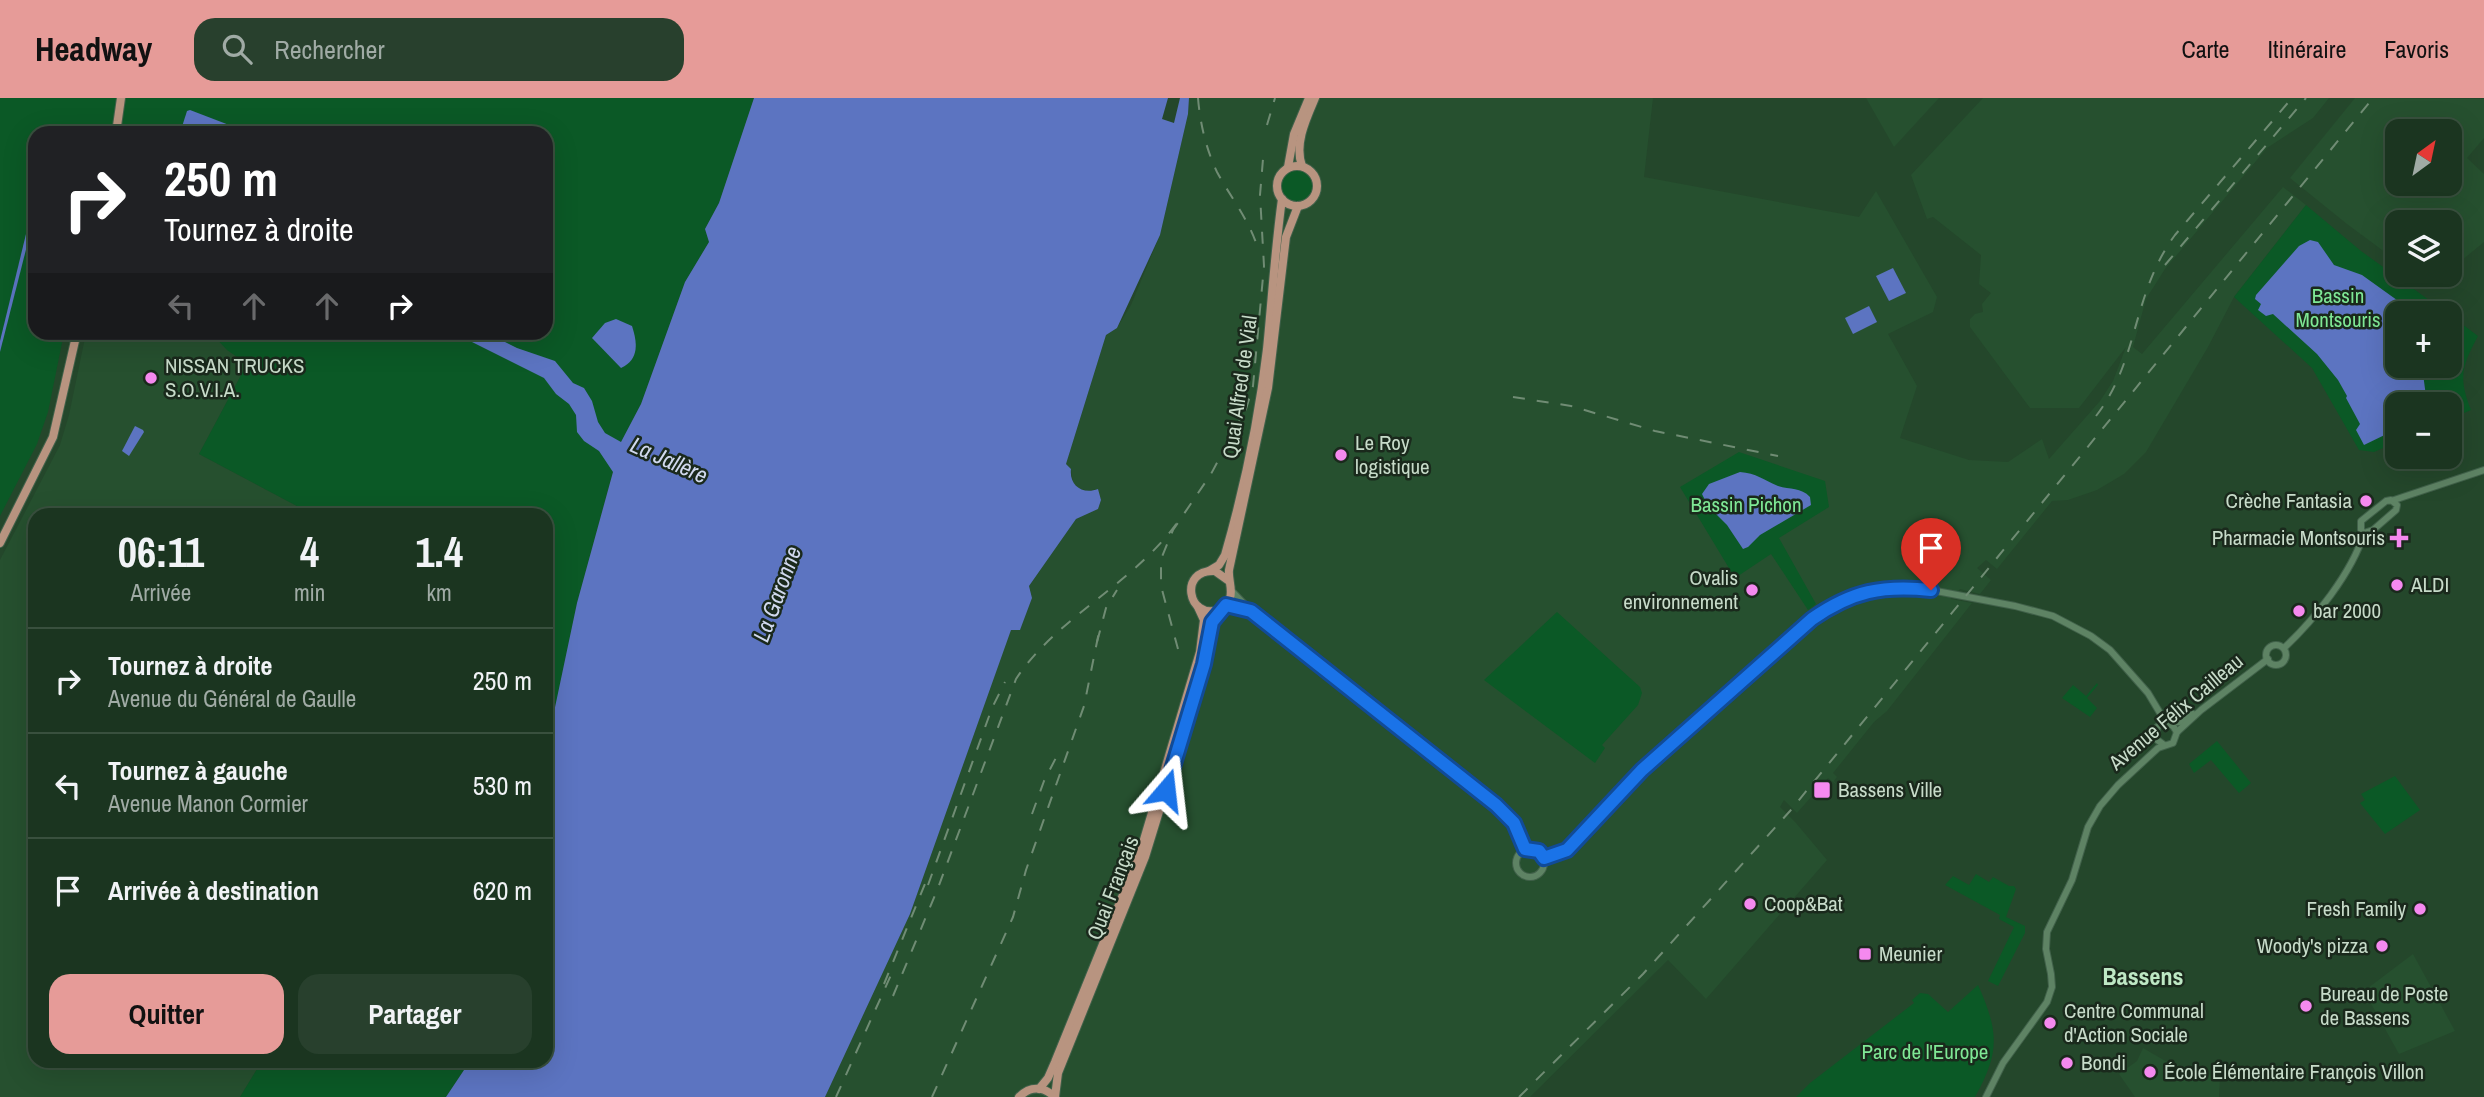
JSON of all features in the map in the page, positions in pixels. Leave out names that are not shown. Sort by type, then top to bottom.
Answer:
[{"type":"main road","points":[[117,126],[121,98]]},
{"type":"main road","points":[[1289,167],[1294,134],[1309,98]]},
{"type":"main road","points":[[1302,166],[1299,154],[1301,139],[1315,98]]},
{"type":"main road","points":[[1302,166],[1312,173],[1317,187],[1311,200],[1298,206],[1282,200],[1277,183],[1281,174],[1289,167],[1302,166]]},
{"type":"main road","name":"Quai Alfred de Vial","points":[[1209,571],[1219,565],[1225,555],[1257,410],[1267,349],[1269,303],[1282,200]]},
{"type":"main road","name":"Quai Alfred de Vial","points":[[1230,586],[1229,570],[1266,398],[1286,237],[1298,206]]},
{"type":"main road","points":[[0,543],[34,480],[53,437],[74,340]]},
{"type":"main road","points":[[1209,571],[1221,573],[1230,586],[1223,607],[1209,611],[1198,607],[1192,598],[1191,586],[1198,575],[1209,571]]},
{"type":"main road","name":"Quai Français","points":[[1039,1088],[1046,1081],[1055,1062],[1140,853],[1200,652],[1204,620],[1198,607]]},
{"type":"main road","name":"Quai Français","points":[[1055,1097],[1058,1073],[1145,857],[1204,664],[1212,622],[1223,607]]},
{"type":"main road","points":[[1019,1097],[1025,1091],[1039,1088],[1055,1097]]},
{"type":"street","points":[[2364,533],[2373,530],[2396,504],[2484,472]]},
{"type":"street","points":[[2364,533],[2360,528],[2361,521],[2386,501],[2396,504]]},
{"type":"street","points":[[2284,648],[2326,602],[2359,549],[2364,533]]},
{"type":"street","points":[[1230,586],[1251,611],[1505,813],[1514,823],[1525,849]]},
{"type":"street","points":[[1544,858],[1567,850],[1642,770],[1796,632],[1827,609],[1865,591],[1895,588],[1931,590],[2053,616],[2091,636],[2110,650],[2141,686],[2163,724],[2173,726],[2177,732]]},
{"type":"street","points":[[1223,607],[1251,611]]},
{"type":"street","points":[[2277,645],[2284,648],[2286,656],[2282,663],[2272,663],[2268,659],[2271,647],[2277,645]]},
{"type":"street","name":"Avenue Félix Cailleau","points":[[1986,1097],[2003,1063],[2048,1002],[2052,986],[2046,949],[2047,932],[2073,880],[2088,827],[2100,806],[2142,761],[2175,740],[2177,732],[2201,710],[2268,659]]},
{"type":"street","points":[[2142,761],[2156,738],[2155,731],[2163,724],[2180,722],[2201,710]]},
{"type":"street","points":[[2156,738],[2165,745]]},
{"type":"street","points":[[1525,849],[1539,851],[1544,858],[1542,871],[1534,877],[1525,876],[1518,871],[1518,854],[1525,849]]},
{"type":"shaded area","points":[[1189,98],[1653,98],[1644,177],[1859,217],[1876,191],[1937,297],[1933,312],[1888,334],[1917,386],[1900,438],[1969,460],[2008,462],[2042,439],[2049,459],[2100,401],[2113,381],[2126,347],[2079,408],[2030,408],[1970,327],[1970,319],[1983,312],[1982,304],[1991,293],[1979,284],[1981,255],[1933,217],[1927,219],[1911,175],[1983,98],[2329,98],[2313,118],[2267,148],[2165,269],[2146,299],[2133,347],[2142,354],[2283,187],[2306,205],[2234,297],[2146,452],[2124,474],[2097,490],[2068,500],[2052,501],[1997,569],[1986,560],[1977,568],[1991,580],[1980,594],[1960,589],[1951,599],[1972,603],[1887,711],[1874,722],[1833,773],[1837,777],[1834,781],[1837,785],[1828,778],[1797,813],[1784,800],[1780,807],[1827,860],[1706,999],[1668,960],[1530,1097],[825,1097],[910,914],[1011,629],[1020,630],[1032,598],[1029,586],[1076,519],[1098,509],[1101,500],[1097,489],[1088,491],[1078,488],[1073,483],[1071,469],[1066,464],[1106,335],[1117,328],[1131,305],[1160,235],[1188,114]]},
{"type":"shaded area","points":[[1866,98],[1939,98],[1894,147]]},
{"type":"shaded area","points":[[2355,98],[2484,99],[2484,138],[2467,158],[2484,174],[2484,242],[2462,260],[2462,210],[2385,210],[2385,252],[2290,178]]},
{"type":"shaded area","points":[[85,340],[219,340],[247,364],[199,454],[301,508],[28,508],[28,1068],[258,1068],[240,1097],[0,1097],[0,560],[60,445]]},
{"type":"shaded area","points":[[2413,954],[2455,1031],[2399,1054],[2364,991]]},
{"type":"shaded area","name":"École Élémentaire François Villon","points":[[2143,1048],[2174,1066],[2185,1080],[2196,1071],[2220,1078],[2219,1097],[2135,1097],[2119,1074],[2137,1061]]},
{"type":"green space","points":[[0,98],[754,98],[719,203],[705,229],[709,242],[685,282],[641,404],[621,442],[577,603],[553,717],[553,508],[301,508],[199,454],[247,364],[218,340],[553,340],[553,126],[28,126],[28,340],[63,340],[48,412],[37,444],[0,516]]},
{"type":"green space","points":[[1296,170],[1307,175],[1312,186],[1307,197],[1296,202],[1285,197],[1280,186],[1285,175]]},
{"type":"green space","name":"Bassin Montsouris","points":[[2306,205],[2385,268],[2385,287],[2411,287],[2430,301],[2385,301],[2385,378],[2462,378],[2462,324],[2478,336],[2465,364],[2463,380],[2471,410],[2462,414],[2462,392],[2385,392],[2385,447],[2374,452],[2359,450],[2312,368],[2234,297]]},
{"type":"green space","name":"Bassin Pichon","points":[[1739,452],[1825,481],[1829,507],[1779,538],[1816,604],[1808,610],[1771,554],[1735,578],[1680,487]]},
{"type":"green space","points":[[1557,612],[1640,687],[1642,693],[1638,705],[1602,745],[1605,748],[1595,763],[1484,680]]},
{"type":"green space","points":[[2097,683],[2087,698],[2097,708],[2090,717],[2062,698],[2073,685],[2086,696]]},
{"type":"green space","points":[[2217,741],[2251,783],[2239,793],[2211,760],[2194,773],[2189,764]]},
{"type":"green space","points":[[2395,776],[2420,810],[2385,834],[2360,803],[2365,800],[2361,794]]},
{"type":"green space","points":[[1976,874],[1989,882],[1993,877],[2014,886],[2016,889],[2006,917],[2025,926],[2025,933],[1998,986],[1988,981],[2014,927],[1999,919],[2000,915],[1945,885],[1953,876],[1969,885]]},
{"type":"green space","name":"Parc de l'Europe","points":[[1978,985],[1990,1016],[1994,1042],[1989,1067],[1975,1097],[1796,1097],[1810,1083],[1914,1003],[1912,1000],[1920,993],[1928,994],[1948,1012]]},
{"type":"green space","points":[[257,1068],[465,1068],[446,1097],[240,1097]]},
{"type":"water","points":[[754,98],[1168,98],[1162,119],[1174,123],[1180,98],[1189,98],[1188,114],[1160,235],[1117,328],[1106,335],[1066,464],[1071,469],[1074,484],[1082,490],[1098,489],[1101,500],[1098,509],[1076,519],[1029,586],[1032,598],[1020,630],[1011,630],[910,914],[825,1097],[446,1097],[465,1068],[553,1068],[553,717],[577,603],[613,472],[599,451],[584,441],[577,432],[576,415],[544,378],[468,340],[501,340],[555,361],[573,383],[584,388],[605,433],[621,442],[641,404],[685,282],[709,242],[705,229],[719,203]]},
{"type":"water","points":[[190,110],[232,126],[182,126],[187,111]]},
{"type":"water","points":[[28,226],[28,242],[0,352],[0,341]]},
{"type":"water","name":"Bassin Montsouris","points":[[2310,240],[2318,242],[2334,265],[2362,275],[2398,301],[2385,301],[2385,378],[2424,378],[2425,392],[2385,392],[2385,435],[2364,445],[2356,430],[2360,424],[2338,380],[2317,354],[2273,314],[2266,316],[2258,310],[2261,304],[2255,299],[2256,295],[2299,246]]},
{"type":"water","points":[[1893,268],[1906,293],[1889,301],[1876,276]]},
{"type":"water","points":[[1869,306],[1877,322],[1853,334],[1845,318]]},
{"type":"water","points":[[616,319],[632,326],[636,344],[631,360],[621,368],[592,338],[605,323]]},
{"type":"water","points":[[135,426],[144,432],[129,456],[122,451]]},
{"type":"water","name":"Bassin Pichon","points":[[1740,472],[1803,492],[1810,497],[1811,505],[1760,535],[1743,549],[1727,525],[1708,506],[1702,494],[1709,484]]},
{"type":"railway","points":[[1198,98],[1204,136],[1213,163],[1245,219],[1258,249]]},
{"type":"railway","points":[[1267,125],[1275,98]]},
{"type":"railway","points":[[2096,416],[2120,373],[2142,303],[2161,257],[2175,235],[2292,98]]},
{"type":"railway","points":[[2165,265],[2306,98]]},
{"type":"railway","points":[[1519,1097],[1643,974],[1790,811],[2373,98]]},
{"type":"railway","points":[[1178,649],[1161,586],[1161,559],[1173,530],[1211,474],[1246,409],[1253,386],[1264,266],[1260,195],[1263,159]]},
{"type":"railway","points":[[1513,397],[1571,406],[1655,431],[1778,456]]},
{"type":"railway","points":[[893,996],[938,888],[1016,679],[1052,637],[1139,565],[1177,523]]},
{"type":"railway","points":[[1097,642],[1106,608],[1117,590]]},
{"type":"railway","points":[[932,1097],[1013,917],[1026,870],[1084,706],[1099,632]]},
{"type":"railway","points":[[928,885],[992,708],[1005,682]]},
{"type":"railway","points":[[1032,814],[1044,781],[1060,750]]},
{"type":"railway","points":[[884,984],[929,874]]},
{"type":"railway","points":[[836,1097],[891,975]]},
{"type":"place","name":"NISSAN TRUCKS S.O.V.I.A.","points":[[151,378]]},
{"type":"place","name":"Le Roy logistique","points":[[1341,455]]},
{"type":"place","name":"Crèche Fantasia","points":[[2366,501]]},
{"type":"place","name":"Pharmacie Montsouris","points":[[2399,538]]},
{"type":"place","name":"ALDI","points":[[2397,585]]},
{"type":"place","name":"Ovalis environnement","points":[[1752,590]]},
{"type":"place","name":"bar 2000","points":[[2299,611]]},
{"type":"place","name":"Bassens Ville","points":[[1822,790]]},
{"type":"place","name":"Coop&Bat","points":[[1750,904]]},
{"type":"place","name":"Fresh Family","points":[[2420,909]]},
{"type":"place","name":"Woody's pizza","points":[[2382,946]]},
{"type":"place","name":"Meunier","points":[[1865,954]]},
{"type":"place","name":"Bureau de Poste de Bassens","points":[[2306,1006]]},
{"type":"place","name":"Centre Communal d'Action Sociale","points":[[2050,1023]]},
{"type":"place","name":"Bondi","points":[[2067,1063]]},
{"type":"place","name":"École Élémentaire François Villon","points":[[2150,1072]]},
{"type":"district","name":"Bassens","points":[[2143,977]]},
{"type":"route","points":[[1166,790],[1204,664],[1212,622],[1226,605],[1251,611],[1496,805],[1514,823],[1525,849],[1539,851],[1544,858],[1567,850],[1642,770],[1812,619],[1841,601],[1865,591],[1895,588],[1931,590]]},
{"type":"water label","name":"La Jallère","points":[[669,460]]},
{"type":"water label","name":"La Garonne","points":[[777,594]]}]
